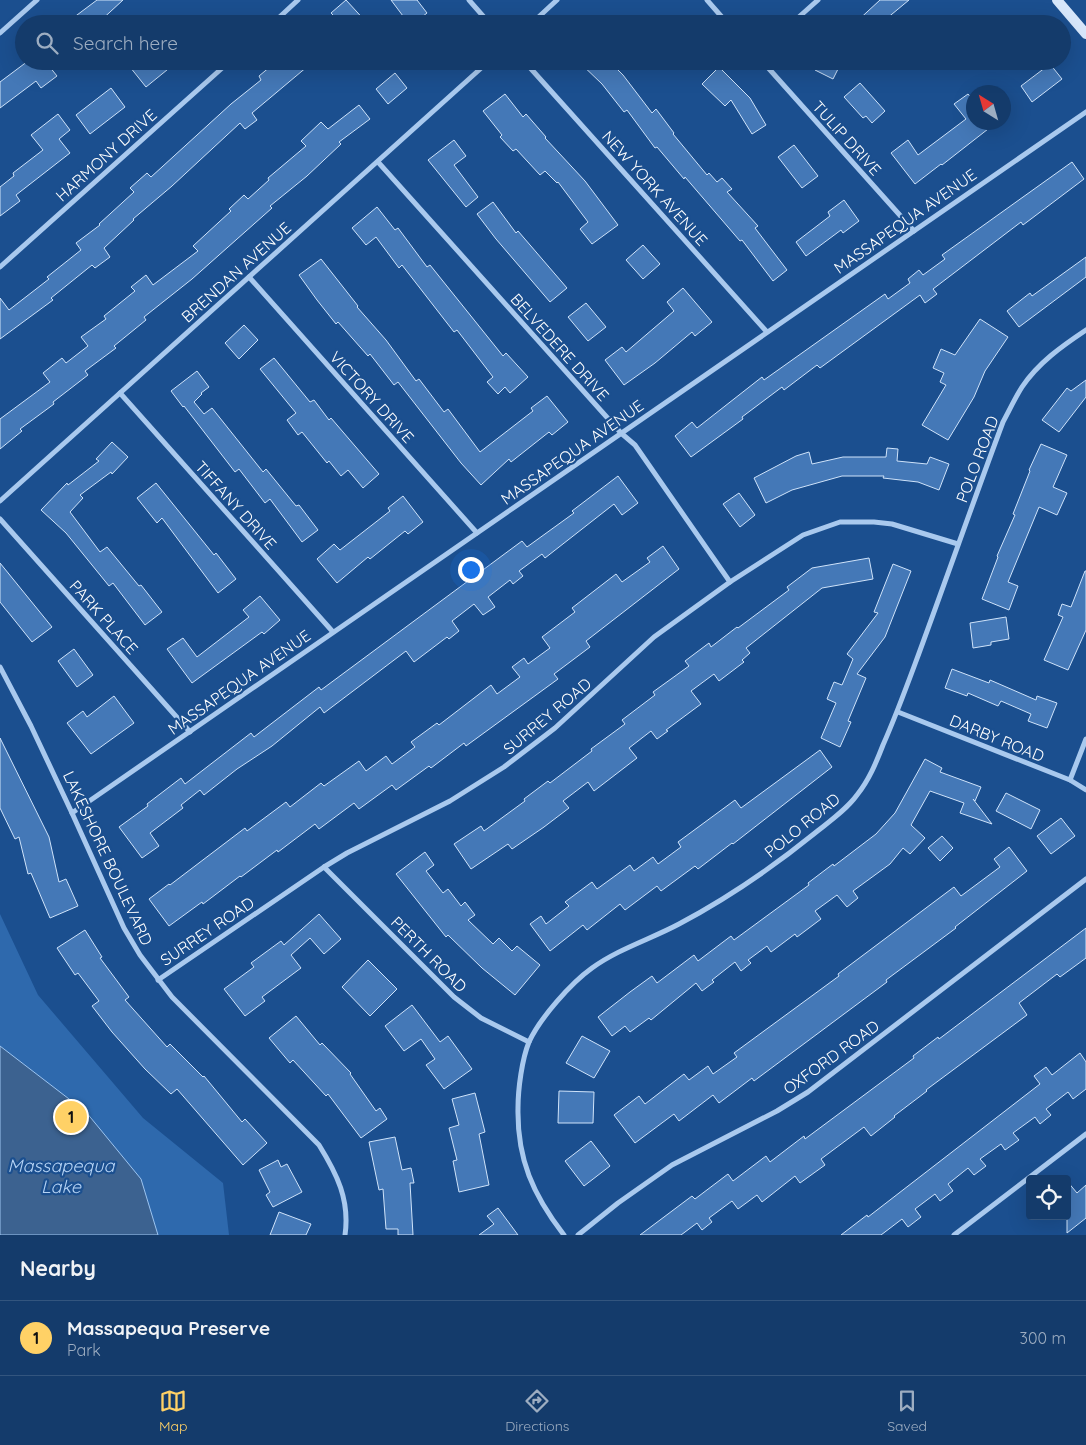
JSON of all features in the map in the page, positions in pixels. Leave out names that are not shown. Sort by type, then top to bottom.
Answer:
[{"type":"main road","points":[[1057,0],[1070,15]]},
{"type":"main road","points":[[1071,16],[1086,34]]},
{"type":"street","points":[[20,15],[37,0]]},
{"type":"street","points":[[282,15],[298,0]]},
{"type":"street","points":[[469,0],[482,15]]},
{"type":"street","points":[[541,15],[558,0]]},
{"type":"street","points":[[707,0],[720,15]]},
{"type":"street","points":[[801,15],[818,0]]},
{"type":"street","points":[[0,33],[15,20]]},
{"type":"street","name":"HARMONY DRIVE","points":[[0,267],[220,70]]},
{"type":"street","name":"BRENDAN AVENUE","points":[[0,501],[479,70]]},
{"type":"street","name":"NEW YORK AVENUE","points":[[532,70],[767,332]]},
{"type":"street","name":"TULIP DRIVE","points":[[770,70],[914,231]]},
{"type":"street","name":"MASSAPEQUA AVENUE","points":[[72,813],[1086,112]]},
{"type":"street","name":"BELVEDERE DRIVE","points":[[378,162],[621,433],[635,445],[730,582]]},
{"type":"street","name":"VICTORY DRIVE","points":[[249,278],[476,533]]},
{"type":"street","name":"POLO ROAD","points":[[564,1235],[550,1217],[529,1178],[518,1135],[518,1095],[529,1042],[562,995],[592,968],[612,956],[676,926],[734,893],[793,851],[845,809],[857,795],[870,778],[898,712],[1003,422],[1021,388],[1043,362],[1086,330]]},
{"type":"street","name":"TIFFANY DRIVE","points":[[120,393],[333,632]]},
{"type":"street","name":"PARK PLACE","points":[[0,519],[190,732]]},
{"type":"street","name":"SURREY ROAD","points":[[158,980],[324,867],[347,853],[450,801],[504,767],[555,728],[654,637],[730,582],[803,535],[840,522],[859,521],[892,524],[958,544]]},
{"type":"street","name":"LAKESHORE BOULEVARD","points":[[0,667],[31,726],[124,928],[140,955],[172,997],[319,1145],[334,1169],[339,1182],[345,1213],[345,1235]]},
{"type":"street","name":"DARBY ROAD","points":[[898,712],[1070,780],[1086,790]]},
{"type":"street","points":[[1070,780],[1086,739]]},
{"type":"street","name":"PERTH ROAD","points":[[324,867],[454,997],[481,1018],[529,1042]]},
{"type":"street","name":"OXFORD ROAD","points":[[578,1235],[672,1165],[777,1111],[808,1092],[1086,879]]},
{"type":"street","points":[[954,1235],[1086,1134]]},
{"type":"shaded area","points":[[0,914],[38,995],[143,1118],[223,1183],[229,1235],[0,1235]]},
{"type":"water","name":"Massapequa Lake","points":[[0,1046],[86,1112],[141,1179],[158,1235],[0,1235]]},
{"type":"building","points":[[97,0],[123,0],[107,15],[77,15]]},
{"type":"building","points":[[346,0],[360,15],[333,15],[331,13]]},
{"type":"building","points":[[391,0],[417,0],[427,13],[424,15],[402,15]]},
{"type":"building","points":[[880,0],[909,0],[891,15],[864,15]]},
{"type":"building","points":[[16,70],[52,70],[57,76],[41,88],[36,81],[0,108],[0,82]]},
{"type":"building","points":[[132,70],[167,70],[146,87]]},
{"type":"building","points":[[266,70],[303,70],[252,113],[257,120],[245,129],[240,123],[133,219],[104,248],[110,257],[95,268],[92,265],[51,298],[53,300],[0,339],[0,298],[9,310],[49,279],[47,277],[81,250],[76,243],[100,225],[134,192],[130,188],[147,173],[151,177],[231,104],[261,80],[259,76]]},
{"type":"building","points":[[587,70],[618,70],[623,75],[652,113],[656,109],[673,134],[707,175],[709,173],[717,182],[722,178],[732,189],[727,192],[758,226],[755,228],[787,270],[773,281],[742,240],[740,241],[657,147],[655,148],[627,110],[624,112],[602,84]]},
{"type":"building","points":[[716,70],[722,70],[750,98],[766,125],[752,134],[731,100],[725,106],[702,84]]},
{"type":"building","points":[[815,70],[838,70],[833,79]]},
{"type":"building","points":[[1042,70],[1055,70],[1062,79],[1032,102],[1021,86]]},
{"type":"building","points":[[395,73],[407,88],[388,104],[376,89]]},
{"type":"building","points":[[860,83],[885,111],[872,123],[866,116],[863,118],[844,97]]},
{"type":"building","points":[[111,88],[125,107],[90,134],[76,115]]},
{"type":"building","points":[[505,94],[523,117],[526,114],[545,138],[585,181],[618,225],[592,244],[580,229],[588,222],[558,182],[545,171],[540,175],[516,149],[513,151],[500,137],[502,135],[483,111]]},
{"type":"building","points":[[966,95],[966,119],[954,104]]},
{"type":"building","points":[[359,105],[370,119],[339,142],[341,144],[307,176],[270,206],[272,208],[192,279],[144,317],[146,320],[114,346],[116,348],[85,371],[88,375],[53,402],[54,404],[20,429],[22,431],[0,449],[0,419],[50,382],[43,373],[62,358],[66,363],[88,346],[81,337],[106,319],[104,316],[135,291],[131,287],[146,275],[153,285],[198,251],[193,246],[231,211],[229,209],[244,195],[248,199],[269,180],[268,178],[306,146],[301,141],[321,122],[328,129]]},
{"type":"building","points":[[58,114],[70,130],[59,139],[70,153],[16,195],[20,201],[0,216],[0,187],[14,176],[13,173],[43,150],[31,135]]},
{"type":"building","points":[[966,119],[966,130],[987,130],[915,184],[891,153],[908,140],[918,155]]},
{"type":"building","points":[[454,140],[466,156],[454,165],[478,197],[466,207],[428,160]]},
{"type":"building","points":[[794,145],[818,176],[802,188],[778,157]]},
{"type":"building","points":[[1072,162],[1084,179],[1023,225],[1021,222],[933,289],[937,294],[925,303],[920,295],[820,368],[817,365],[784,390],[782,387],[742,417],[743,419],[691,457],[675,436],[692,422],[697,428],[762,377],[764,380],[885,294],[888,299],[910,283],[908,279],[919,270],[923,275],[945,259],[942,255]]},
{"type":"building","points":[[844,200],[859,221],[843,233],[841,230],[806,256],[796,242],[830,216],[828,212]]},
{"type":"building","points":[[493,202],[516,233],[518,231],[567,288],[550,302],[477,214]]},
{"type":"building","points":[[377,207],[395,230],[398,228],[427,267],[430,265],[503,356],[506,353],[528,377],[510,393],[505,387],[498,394],[487,382],[493,377],[457,330],[454,332],[402,265],[399,268],[376,237],[366,245],[352,228]]},
{"type":"building","points":[[643,245],[660,264],[643,279],[626,260]]},
{"type":"building","points":[[1086,257],[1086,277],[1019,327],[1007,311],[1030,293],[1032,296]]},
{"type":"building","points":[[321,259],[357,307],[386,340],[416,381],[419,379],[444,412],[448,409],[480,452],[533,411],[531,408],[547,396],[568,422],[552,435],[549,432],[511,462],[509,459],[481,485],[461,463],[398,382],[394,385],[370,354],[368,356],[338,322],[336,324],[299,275]]},
{"type":"building","points":[[683,288],[712,322],[695,336],[692,332],[655,363],[624,385],[605,360],[622,347],[626,352],[674,311],[667,302]]},
{"type":"building","points":[[586,303],[606,327],[588,341],[568,317]]},
{"type":"building","points":[[980,319],[1008,337],[985,371],[974,397],[948,440],[922,425],[946,385],[940,382],[944,373],[933,368],[941,349],[955,355]]},
{"type":"building","points":[[244,325],[258,340],[239,359],[225,343]]},
{"type":"building","points":[[274,358],[310,402],[314,400],[329,420],[331,418],[379,474],[363,488],[348,470],[341,476],[329,461],[327,463],[302,432],[298,435],[287,420],[296,413],[260,369]]},
{"type":"building","points":[[197,371],[209,387],[194,402],[204,414],[212,408],[263,472],[266,469],[296,506],[299,505],[318,530],[302,542],[270,499],[265,503],[239,469],[235,472],[171,391]]},
{"type":"building","points":[[1086,380],[1086,397],[1059,432],[1042,420],[1067,388],[1071,391]]},
{"type":"building","points":[[112,442],[128,457],[112,474],[111,472],[80,495],[83,498],[70,512],[100,552],[107,547],[162,612],[145,625],[113,583],[109,586],[66,533],[41,510],[67,483],[68,485],[99,461],[96,459]]},
{"type":"building","points":[[1041,444],[1067,455],[1053,487],[1067,493],[1057,515],[1039,507],[1008,582],[1018,586],[1009,610],[982,599],[997,556],[1015,515],[1013,514],[1029,470]]},
{"type":"building","points":[[887,448],[898,449],[897,461],[927,464],[930,457],[949,464],[939,490],[918,482],[883,478],[884,476],[842,476],[792,490],[766,503],[754,478],[796,456],[809,452],[812,464],[843,457],[886,457]]},
{"type":"building","points":[[618,476],[638,503],[622,515],[614,504],[545,558],[542,554],[519,571],[523,576],[513,584],[510,580],[488,597],[495,607],[483,615],[474,604],[452,621],[459,631],[449,639],[447,637],[414,662],[406,651],[324,713],[320,707],[272,746],[237,769],[204,795],[200,790],[181,805],[183,808],[150,833],[159,846],[142,858],[119,827],[148,806],[147,804],[181,778],[185,784],[251,733],[254,737],[319,687],[321,690],[522,541],[527,547],[574,513],[572,511]]},
{"type":"building","points":[[156,483],[214,555],[216,553],[236,579],[218,593],[162,518],[157,523],[137,498]]},
{"type":"building","points":[[739,493],[755,515],[740,527],[723,504]]},
{"type":"building","points":[[403,496],[423,522],[408,534],[405,531],[370,559],[368,557],[337,583],[317,559],[334,544],[340,550],[390,511],[388,508]]},
{"type":"building","points":[[663,546],[679,569],[586,641],[590,647],[554,674],[558,679],[466,746],[464,743],[431,768],[429,766],[396,790],[392,785],[359,809],[354,803],[319,829],[315,824],[278,852],[277,850],[203,904],[202,902],[169,926],[149,899],[245,828],[247,831],[286,802],[290,807],[321,783],[324,786],[359,761],[366,771],[386,756],[392,764],[415,747],[411,742],[437,723],[439,725],[491,685],[497,694],[520,677],[512,667],[524,658],[528,664],[550,648],[542,637],[575,612],[572,608],[616,574],[622,582],[650,562],[647,558]]},
{"type":"building","points":[[869,558],[873,579],[822,588],[746,648],[750,653],[742,660],[744,662],[719,681],[714,674],[691,691],[701,704],[657,739],[651,731],[629,748],[637,758],[594,791],[588,782],[563,801],[569,808],[544,827],[512,849],[508,844],[471,869],[454,844],[481,826],[484,831],[525,801],[524,799],[548,781],[550,783],[592,751],[591,749],[625,724],[622,720],[655,695],[653,692],[689,666],[685,661],[709,643],[711,647],[738,628],[789,590],[787,587],[812,568]]},
{"type":"building","points":[[0,563],[52,627],[32,642],[0,602]]},
{"type":"building","points":[[893,564],[911,571],[885,637],[857,674],[866,678],[848,721],[851,722],[840,747],[821,738],[836,703],[827,699],[834,682],[842,685],[853,659],[847,654],[878,613],[874,612]]},
{"type":"building","points":[[1085,571],[1086,630],[1068,670],[1044,660],[1063,617],[1058,615],[1062,604],[1071,607]]},
{"type":"building","points":[[260,596],[280,620],[264,634],[262,632],[192,683],[167,649],[183,638],[197,657],[249,617],[243,610]]},
{"type":"building","points":[[1006,617],[1009,639],[973,648],[970,623]]},
{"type":"building","points":[[74,649],[93,675],[77,687],[58,661]]},
{"type":"building","points":[[952,669],[989,683],[990,680],[1036,700],[1037,696],[1057,703],[1047,728],[1028,721],[1031,714],[1001,701],[998,706],[968,693],[967,696],[945,688]]},
{"type":"building","points":[[114,696],[134,723],[91,754],[67,723],[83,711],[87,717]]},
{"type":"building","points":[[0,738],[49,837],[59,882],[66,879],[78,906],[50,918],[31,873],[28,874],[19,837],[15,839],[0,808]]},
{"type":"building","points":[[820,750],[832,767],[698,869],[695,866],[661,891],[657,886],[625,910],[620,904],[587,930],[583,925],[550,951],[530,924],[541,916],[546,924],[569,906],[565,902],[592,882],[597,889],[630,865],[634,871],[653,857],[658,864],[681,847],[678,842],[735,800],[741,808]]},
{"type":"building","points":[[925,759],[942,768],[940,772],[981,787],[975,801],[973,799],[992,824],[960,813],[964,803],[930,791],[911,825],[925,838],[910,854],[903,848],[890,864],[853,891],[858,898],[847,907],[837,895],[815,911],[821,919],[797,937],[795,934],[771,952],[767,946],[748,960],[751,963],[741,971],[735,962],[712,980],[714,982],[702,991],[696,983],[651,1020],[649,1018],[630,1032],[625,1026],[612,1036],[598,1017],[630,992],[652,976],[657,983],[694,955],[698,961],[731,936],[734,940],[809,885],[808,883],[833,864],[834,866],[876,834],[895,813]]},
{"type":"building","points":[[1006,793],[1040,810],[1031,829],[996,811]]},
{"type":"building","points":[[1061,818],[1075,836],[1051,854],[1037,836]]},
{"type":"building","points":[[942,836],[953,848],[940,861],[928,848]]},
{"type":"building","points":[[1009,847],[1027,871],[956,928],[886,980],[887,982],[754,1081],[752,1078],[719,1103],[713,1095],[679,1121],[674,1114],[635,1143],[614,1115],[639,1096],[645,1104],[684,1074],[689,1080],[708,1066],[713,1074],[737,1057],[734,1053],[839,976],[838,974],[954,887],[961,896],[1000,867],[994,859]]},
{"type":"building","points":[[425,852],[434,865],[426,871],[443,893],[448,889],[461,906],[465,902],[475,915],[468,920],[493,944],[499,938],[512,951],[517,946],[540,965],[515,995],[482,968],[448,935],[446,937],[396,874]]},
{"type":"building","points":[[319,914],[341,939],[324,954],[310,938],[291,955],[301,968],[262,997],[265,1001],[245,1016],[224,989],[254,967],[251,963],[281,941],[284,945]]},
{"type":"building","points":[[1086,928],[1086,958],[1060,977],[1057,974],[1019,1003],[1027,1015],[926,1090],[871,1136],[864,1127],[821,1159],[825,1165],[800,1183],[795,1176],[762,1202],[757,1195],[738,1209],[732,1201],[709,1218],[712,1222],[702,1230],[697,1223],[681,1235],[640,1235],[692,1196],[695,1199],[728,1174],[733,1181],[766,1156],[770,1162],[804,1136],[805,1139],[914,1058],[913,1056],[938,1037],[939,1039]]},
{"type":"building","points":[[85,930],[102,957],[100,958],[129,997],[125,1000],[167,1047],[170,1044],[204,1076],[242,1122],[245,1119],[267,1143],[243,1165],[177,1089],[171,1094],[145,1069],[92,1006],[99,1001],[78,973],[75,975],[57,948]]},
{"type":"building","points":[[368,960],[397,989],[370,1016],[342,987]]},
{"type":"building","points":[[412,1005],[440,1042],[448,1036],[472,1069],[444,1089],[426,1065],[435,1059],[421,1039],[404,1051],[385,1026]]},
{"type":"building","points":[[296,1016],[320,1045],[322,1043],[351,1073],[376,1111],[380,1108],[387,1119],[361,1138],[328,1094],[326,1096],[293,1060],[290,1063],[269,1038]]},
{"type":"building","points":[[582,1036],[610,1051],[594,1078],[566,1063]]},
{"type":"building","points":[[1080,1053],[1086,1062],[1086,1089],[1073,1099],[1068,1092],[1046,1109],[1051,1115],[1040,1124],[1035,1117],[1013,1133],[1019,1140],[1005,1150],[1001,1144],[980,1159],[986,1166],[974,1175],[968,1168],[948,1184],[953,1191],[940,1201],[935,1194],[915,1209],[921,1217],[908,1227],[902,1219],[881,1235],[841,1235],[867,1215],[868,1217],[1040,1084],[1034,1076],[1046,1067],[1052,1075]]},
{"type":"building","points":[[559,1091],[594,1092],[593,1123],[558,1123]]},
{"type":"building","points":[[475,1093],[485,1132],[479,1134],[489,1185],[459,1192],[453,1161],[457,1160],[449,1128],[459,1125],[452,1099]]},
{"type":"building","points":[[395,1137],[402,1170],[411,1168],[414,1183],[410,1183],[413,1235],[398,1235],[398,1229],[386,1229],[383,1189],[379,1190],[369,1142]]},
{"type":"building","points":[[591,1141],[610,1166],[584,1186],[565,1161]]},
{"type":"building","points":[[278,1160],[281,1167],[287,1164],[302,1192],[273,1207],[266,1195],[270,1192],[259,1170]]},
{"type":"building","points":[[1086,1185],[1086,1218],[1067,1233],[1067,1220],[1071,1220],[1071,1186],[1077,1193]]},
{"type":"building","points":[[498,1208],[518,1235],[479,1235],[494,1224],[487,1216]]},
{"type":"building","points":[[279,1212],[311,1224],[306,1235],[270,1235]]},
{"type":"place","name":"Massapequa Preserve","points":[[71,1117]]}]
